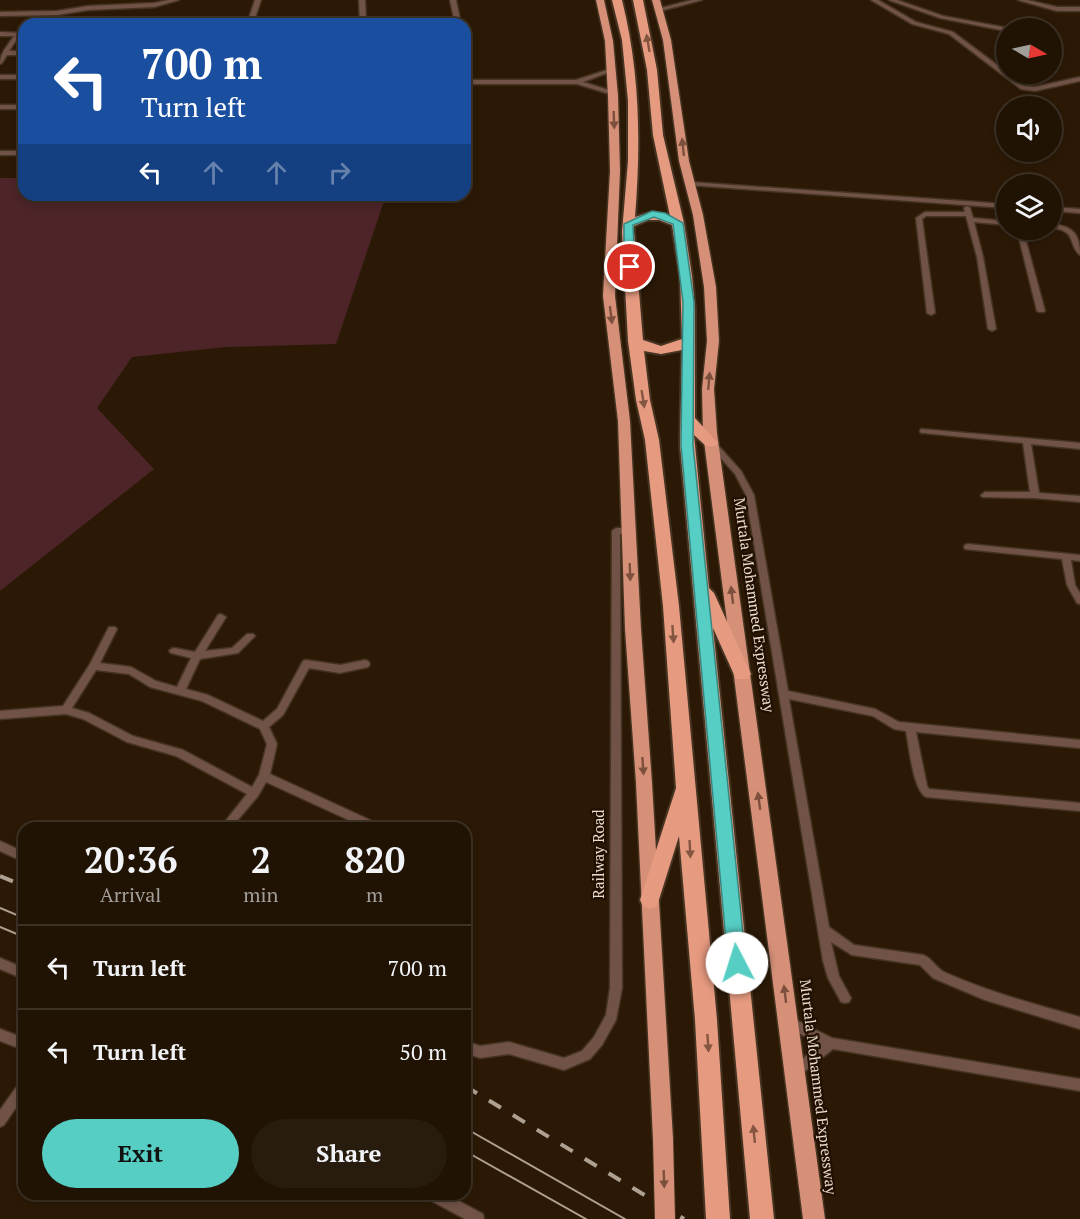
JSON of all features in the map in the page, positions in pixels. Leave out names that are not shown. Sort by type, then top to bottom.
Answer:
[{"type":"highway","points":[[600,0],[612,70],[615,171],[609,296],[624,421],[663,1139],[665,1219]]},
{"type":"highway","points":[[617,0],[627,40],[633,101],[634,161],[628,224],[635,341],[651,440],[668,583],[716,1165],[718,1219]]},
{"type":"highway","points":[[638,0],[655,88],[658,135],[678,223],[688,302],[686,418],[762,1219]]},
{"type":"highway","name":"Murtala Mohammed Expressway","points":[[658,5],[672,70],[684,161],[710,287],[713,341],[708,389],[711,443],[814,1219]]},
{"type":"highway","points":[[628,224],[652,214],[662,215],[678,223]]},
{"type":"highway","points":[[635,341],[657,351],[676,349],[688,341]]},
{"type":"highway","points":[[686,418],[711,443]]},
{"type":"highway","points":[[700,580],[742,674]]},
{"type":"highway","points":[[650,900],[686,784]]},
{"type":"street","points":[[0,14],[57,13],[88,8],[154,5],[176,0]]},
{"type":"street","points":[[252,18],[258,0]]},
{"type":"street","points":[[362,0],[363,18]]},
{"type":"street","points":[[453,0],[457,18]]},
{"type":"street","points":[[658,5],[699,0]]},
{"type":"street","points":[[874,0],[914,23],[951,33],[1023,88],[1035,89],[1080,79]]},
{"type":"street","points":[[892,0],[942,17],[996,27]]},
{"type":"street","points":[[1021,0],[1057,9],[1078,9],[1080,3]]},
{"type":"street","points":[[0,34],[17,35]]},
{"type":"street","points":[[0,62],[17,35]]},
{"type":"street","points":[[5,53],[18,53]]},
{"type":"street","points":[[577,82],[612,70]]},
{"type":"street","points":[[0,77],[18,77]]},
{"type":"street","points":[[471,82],[577,82],[613,93]]},
{"type":"street","points":[[0,107],[18,107]]},
{"type":"street","points":[[0,153],[18,153]]},
{"type":"street","points":[[690,184],[996,205]]},
{"type":"street","points":[[966,203],[980,257],[992,330]]},
{"type":"street","points":[[1062,210],[1080,211]]},
{"type":"street","points":[[931,313],[919,218],[925,214],[996,221]]},
{"type":"street","points":[[1062,228],[1069,229],[1074,235],[1080,253]]},
{"type":"street","points":[[1023,240],[1041,311]]},
{"type":"street","points":[[924,431],[1080,446]]},
{"type":"street","points":[[1027,441],[1035,495]]},
{"type":"street","points":[[711,443],[738,474],[750,495],[824,930],[834,978],[845,998]]},
{"type":"street","points":[[985,495],[1035,495],[1080,499]]},
{"type":"street","name":"Railway Road","points":[[471,1049],[480,1052],[509,1048],[564,1064],[586,1055],[598,1041],[612,1016],[616,988],[616,531],[629,531]]},
{"type":"street","points":[[968,547],[1080,558]]},
{"type":"street","points":[[1066,556],[1071,585],[1080,601]]},
{"type":"street","points":[[180,691],[197,656],[221,617]]},
{"type":"street","points":[[66,710],[94,666],[112,629]]},
{"type":"street","points":[[174,651],[197,656],[235,651],[250,636]]},
{"type":"street","points":[[264,726],[280,712],[306,664],[340,669],[365,664]]},
{"type":"street","points":[[94,666],[131,671],[153,684],[205,698],[264,726],[272,744],[264,776],[254,793],[230,822]]},
{"type":"street","points":[[784,694],[875,713],[897,726],[1080,744]]},
{"type":"street","points":[[0,715],[66,710],[86,716],[130,739],[179,753],[254,793]]},
{"type":"street","points":[[910,728],[922,787],[926,793],[1080,807]]},
{"type":"street","points":[[264,776],[364,822]]},
{"type":"street","points":[[0,846],[18,854]]},
{"type":"street","points":[[824,930],[852,950],[923,960],[937,974],[989,996],[1080,1023]]},
{"type":"street","points":[[0,963],[18,971]]},
{"type":"street","points":[[788,1022],[831,1043],[1080,1085]]},
{"type":"street","points":[[0,1035],[18,1042]]},
{"type":"street","points":[[795,1073],[831,1043]]},
{"type":"street","points":[[0,1121],[18,1095]]},
{"type":"street","points":[[444,1200],[478,1219]]},
{"type":"shaded area","points":[[0,178],[18,178],[18,201],[384,201],[336,344],[226,347],[132,357],[97,408],[154,469],[0,591]]},
{"type":"tram line","points":[[0,908],[18,916]]},
{"type":"tram line","points":[[0,927],[18,934]]},
{"type":"tram line","points":[[471,1131],[625,1219]]},
{"type":"tram line","points":[[471,1154],[586,1219]]},
{"type":"railway","points":[[0,876],[18,884]]},
{"type":"railway","points":[[471,1090],[684,1219]]},
{"type":"route","points":[[630,267],[628,224],[652,214],[662,215],[678,223],[688,302],[687,445],[737,963]]}]
